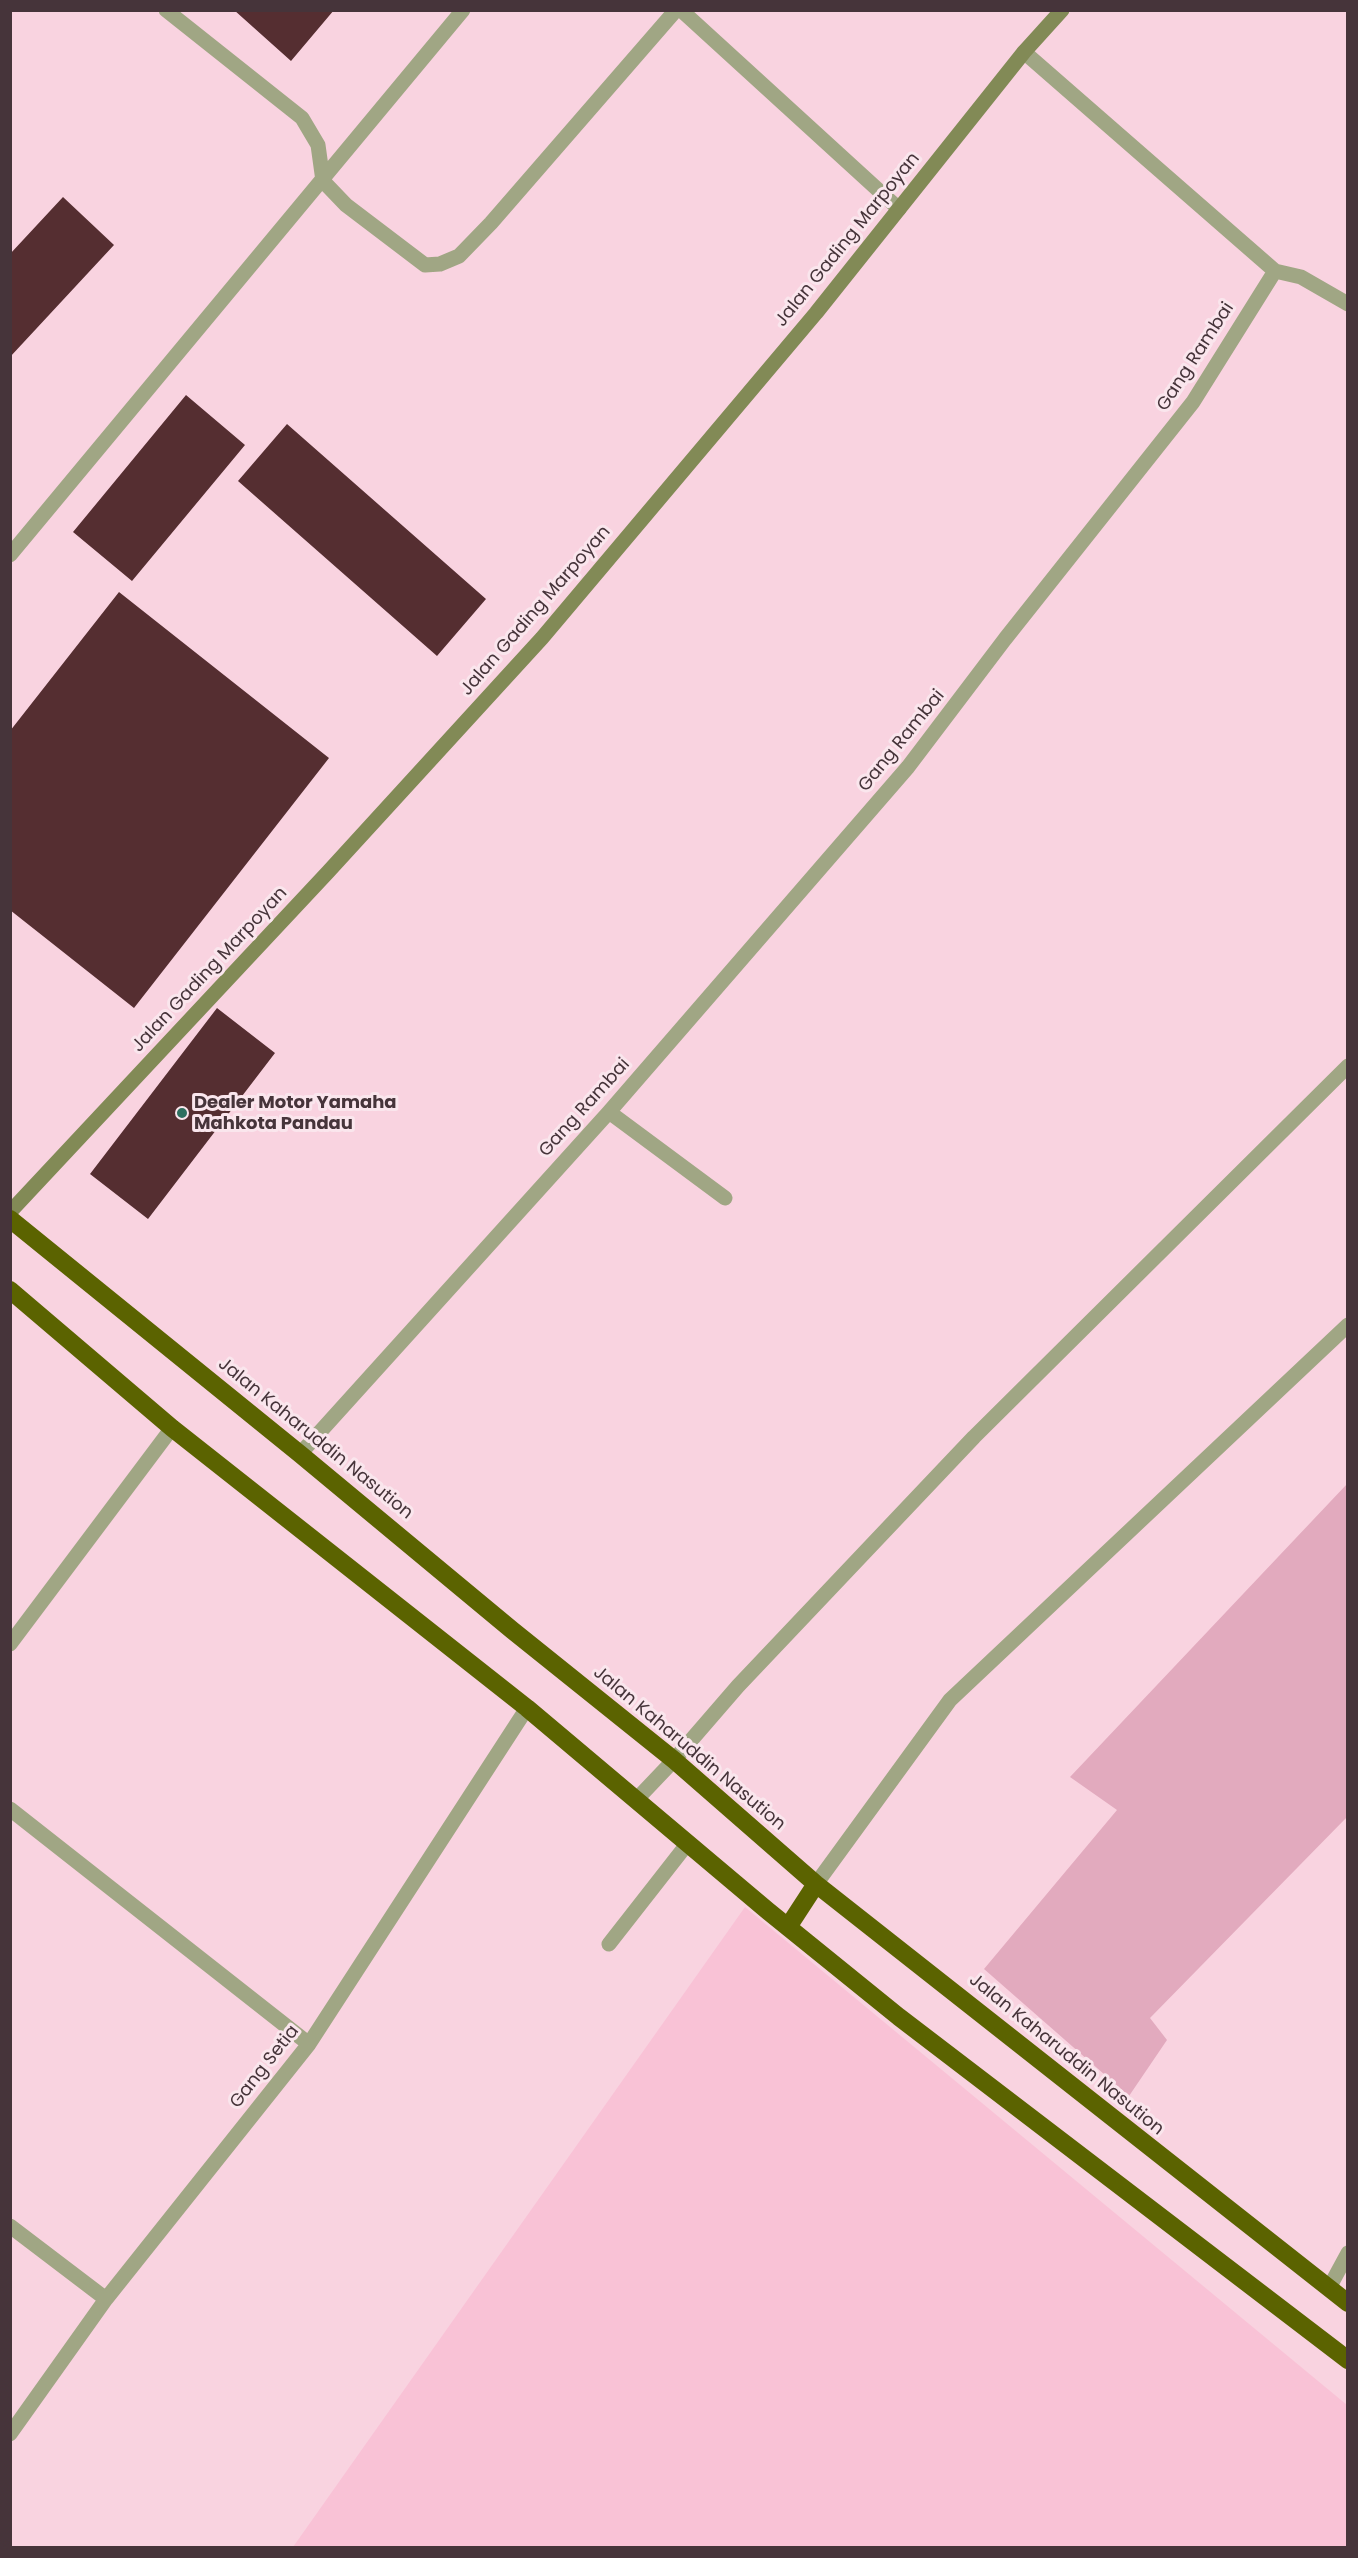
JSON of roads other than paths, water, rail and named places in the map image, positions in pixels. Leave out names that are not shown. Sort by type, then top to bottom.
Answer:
[{"type":"highway","name":"Jalan Kaharuddin Nasution","points":[[10,1220],[674,1760],[816,1884],[1347,2302]]},
{"type":"highway","points":[[10,1290],[172,1428],[527,1708],[899,2017],[1347,2360]]},
{"type":"highway","points":[[788,1927],[816,1884]]},
{"type":"street","points":[[166,10],[302,118],[318,145],[323,181],[346,205],[425,265],[440,264],[459,256],[491,223],[676,10]]},
{"type":"street","points":[[10,555],[463,10]]},
{"type":"street","points":[[681,10],[899,208]]},
{"type":"street","name":"Jalan Gading Marpoyan","points":[[10,1212],[328,872],[542,638],[816,313],[1024,52],[1062,10]]},
{"type":"street","points":[[1024,52],[1275,271],[1300,277],[1347,304]]},
{"type":"street","name":"Gang Rambai","points":[[300,1454],[609,1112],[931,738],[1005,639],[1193,402],[1275,271]]},
{"type":"street","points":[[636,1800],[738,1686],[974,1437],[1347,1066]]},
{"type":"street","points":[[609,1112],[725,1198]]},
{"type":"street","points":[[816,1884],[950,1700],[1347,1324]]},
{"type":"street","points":[[10,1644],[172,1428]]},
{"type":"street","name":"Gang Setia","points":[[10,2434],[106,2299],[309,2044],[527,1708]]},
{"type":"street","points":[[10,1809],[309,2044]]},
{"type":"street","points":[[609,1944],[688,1844]]},
{"type":"street","points":[[10,2226],[106,2299]]},
{"type":"street","points":[[1329,2288],[1347,2253]]},
{"type":"place","name":"Dealer Motor Yamaha Mahkota Pandau","points":[[182,1113]]}]
